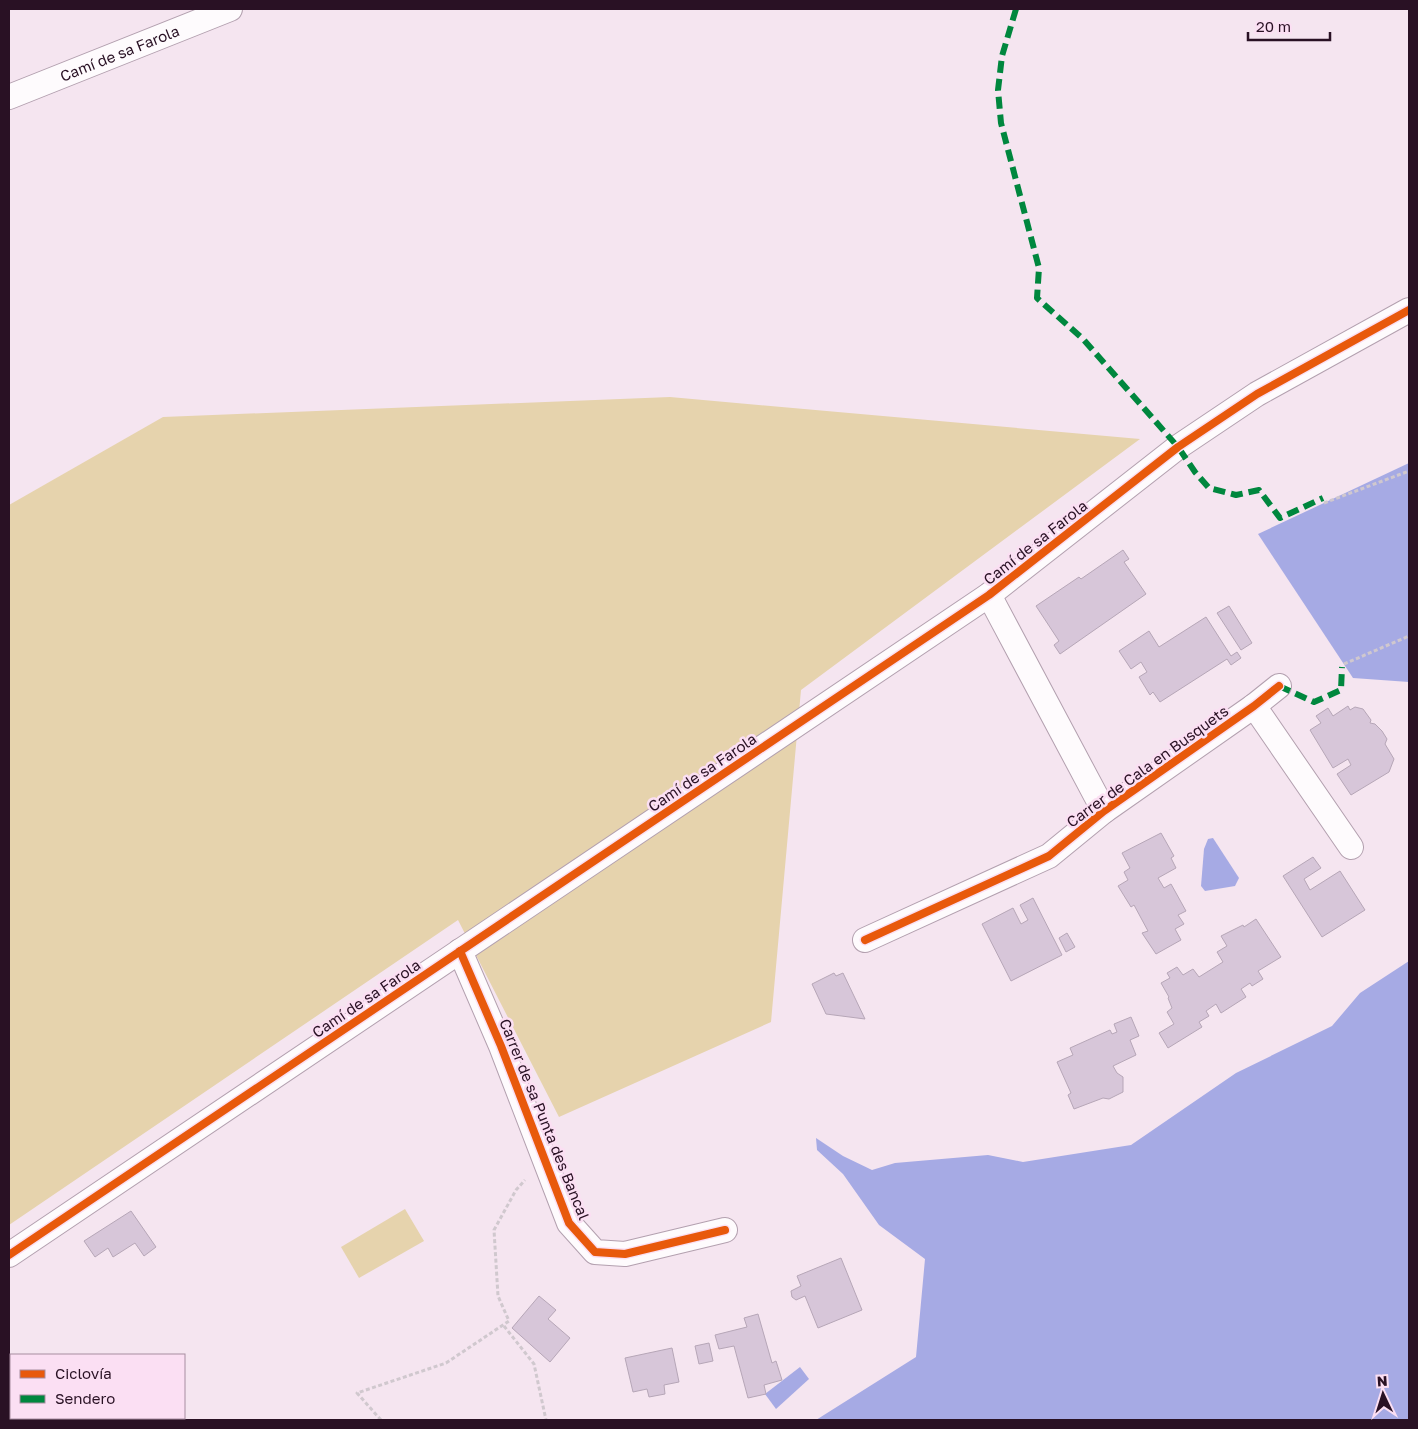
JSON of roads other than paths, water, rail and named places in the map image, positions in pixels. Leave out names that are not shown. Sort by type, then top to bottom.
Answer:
[{"type":"street","name":"Camí de sa Farola","points":[[9,96],[230,9]]},
{"type":"street","name":"Camí de sa Farola","points":[[9,1255],[989,595],[1178,448],[1257,394],[1409,310]]},
{"type":"street","points":[[989,595],[1104,811]]},
{"type":"street","name":"Carrer de Cala en Busquets","points":[[865,940],[1049,856],[1104,811],[1254,706],[1279,686]]},
{"type":"street","points":[[1254,706],[1351,847]]},
{"type":"street","name":"Carrer de sa Punta des Bancal","points":[[460,951],[501,1046],[569,1223],[595,1252],[625,1254],[725,1230]]},
{"type":"water","points":[[1409,463],[1409,682],[1353,678],[1258,534]]},
{"type":"water","points":[[1213,838],[1239,878],[1235,886],[1205,891],[1201,886],[1204,849],[1208,839]]},
{"type":"water","points":[[1409,961],[1409,1420],[816,1420],[916,1357],[925,1259],[879,1225],[843,1174],[817,1150],[816,1138],[843,1156],[872,1170],[895,1163],[988,1155],[1023,1162],[1131,1145],[1236,1073],[1332,1026],[1360,993]]},
{"type":"water","points":[[800,1367],[809,1379],[776,1409],[765,1394]]}]
